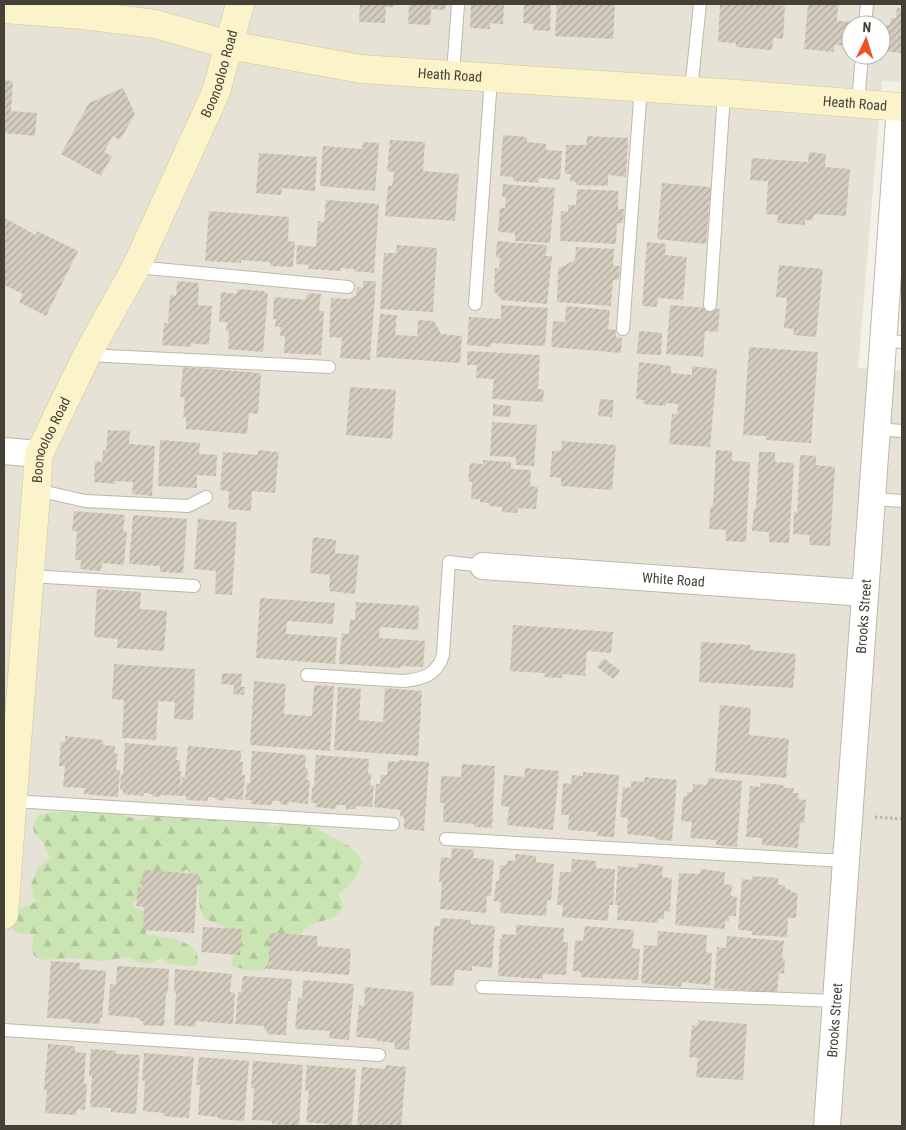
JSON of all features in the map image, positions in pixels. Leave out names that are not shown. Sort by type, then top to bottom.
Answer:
[{"type":"street","name":"Boonooloo Road","points":[[4,915],[39,454],[86,355],[136,267],[216,92],[240,4]]},
{"type":"street","name":"Heath Road","points":[[4,9],[82,15],[156,24],[229,44],[361,69],[692,90],[901,107]]},
{"type":"street","name":"Brooks Street","points":[[826,1126],[871,499],[877,429],[893,341],[901,107]]},
{"type":"street","points":[[4,451],[39,454]]},
{"type":"street","name":"White Road","points":[[483,566],[864,593]]},
{"type":"lane","points":[[454,74],[458,4]]},
{"type":"lane","points":[[692,90],[700,4]]},
{"type":"lane","points":[[858,103],[861,65]]},
{"type":"lane","points":[[476,304],[491,78]]},
{"type":"lane","points":[[623,329],[641,87]]},
{"type":"lane","points":[[710,305],[724,93]]},
{"type":"lane","points":[[136,267],[348,287]]},
{"type":"lane","points":[[86,355],[329,367]]},
{"type":"lane","points":[[877,429],[902,431]]},
{"type":"lane","points":[[36,490],[84,501],[188,506],[206,497]]},
{"type":"lane","points":[[871,499],[902,501]]},
{"type":"lane","points":[[307,675],[404,681],[419,679],[435,671],[440,665],[443,655],[449,562],[483,566]]},
{"type":"lane","points":[[30,576],[194,586]]},
{"type":"lane","points":[[13,801],[393,824]]},
{"type":"lane","points":[[446,839],[845,861]]},
{"type":"lane","points":[[482,987],[835,1001]]},
{"type":"lane","points":[[4,1030],[380,1056]]},
{"type":"shaded area","points":[[4,4],[902,4],[902,82],[882,81],[858,368],[902,371],[902,1126],[4,1126]]},
{"type":"green space","points":[[106,810],[141,820],[161,814],[226,821],[256,821],[267,823],[270,827],[295,821],[313,827],[349,846],[362,862],[353,880],[338,894],[344,906],[340,913],[335,917],[310,925],[303,931],[289,956],[264,970],[251,971],[232,966],[232,960],[238,949],[228,928],[205,919],[199,903],[199,887],[187,869],[146,893],[133,903],[135,908],[141,909],[146,913],[146,934],[180,941],[189,945],[195,950],[198,957],[197,965],[166,963],[162,957],[150,964],[139,963],[130,957],[103,961],[68,958],[45,960],[38,958],[34,956],[32,950],[35,934],[20,933],[13,930],[8,924],[16,908],[31,905],[37,900],[32,897],[31,885],[38,868],[51,856],[47,854],[44,843],[34,832],[33,826],[37,817],[45,813]]},
{"type":"building","points":[[360,4],[393,4],[393,7],[386,7],[385,23],[359,22]]},
{"type":"building","points":[[409,4],[446,4],[445,10],[431,9],[430,25],[408,24]]},
{"type":"building","points":[[471,4],[504,4],[503,24],[490,23],[490,29],[470,28]]},
{"type":"building","points":[[524,4],[551,4],[550,31],[533,30],[534,24],[523,23]]},
{"type":"building","points":[[557,4],[615,4],[613,39],[555,36]]},
{"type":"building","points":[[720,4],[785,6],[783,39],[773,38],[772,50],[736,47],[736,43],[718,42]]},
{"type":"building","points":[[808,4],[838,4],[837,21],[841,21],[841,45],[834,45],[834,52],[804,49]]},
{"type":"building","points":[[897,8],[902,9],[902,53],[891,52],[891,18],[896,18]]},
{"type":"building","points":[[4,80],[13,81],[11,111],[37,113],[35,136],[4,133]]},
{"type":"building","points":[[123,88],[135,114],[120,140],[113,136],[104,152],[112,156],[101,176],[61,154],[89,103]]},
{"type":"building","points":[[503,135],[527,137],[527,142],[546,144],[546,150],[562,151],[560,180],[539,178],[538,183],[513,181],[513,177],[500,176]]},
{"type":"building","points":[[587,136],[628,138],[626,177],[608,175],[608,186],[576,185],[576,182],[570,181],[571,174],[565,174],[566,145],[586,145]]},
{"type":"building","points":[[390,140],[425,142],[423,171],[459,174],[455,221],[385,216],[388,186],[392,186],[394,172],[387,171]]},
{"type":"building","points":[[363,142],[379,143],[375,191],[320,186],[323,146],[362,149]]},
{"type":"building","points":[[809,152],[826,154],[825,167],[850,169],[846,216],[814,214],[813,220],[805,220],[805,225],[777,223],[778,215],[766,214],[768,181],[750,180],[752,158],[808,162]]},
{"type":"building","points":[[259,153],[317,157],[315,191],[282,188],[281,195],[256,193]]},
{"type":"building","points":[[662,183],[711,187],[706,244],[657,239]]},
{"type":"building","points":[[503,184],[555,188],[550,243],[515,241],[515,233],[498,232],[500,208],[505,208],[506,197],[502,197]]},
{"type":"building","points":[[577,189],[618,191],[618,209],[624,209],[623,223],[617,223],[616,244],[560,241],[561,211],[568,212],[568,205],[576,205]]},
{"type":"building","points":[[326,200],[379,204],[374,273],[341,268],[341,271],[308,269],[309,265],[296,264],[297,245],[316,247],[318,221],[324,222]]},
{"type":"building","points":[[209,211],[289,217],[288,241],[295,242],[293,267],[271,266],[270,262],[241,260],[241,263],[205,261]]},
{"type":"building","points":[[4,218],[36,235],[37,231],[78,251],[46,316],[19,302],[23,294],[4,285]]},
{"type":"building","points":[[497,241],[547,245],[546,256],[552,256],[547,304],[502,300],[494,291],[495,268],[499,269],[500,258],[496,257]]},
{"type":"building","points":[[647,242],[666,244],[665,255],[687,257],[683,300],[658,298],[657,307],[642,306]]},
{"type":"building","points":[[397,245],[437,248],[433,312],[380,309],[384,253],[396,253]]},
{"type":"building","points":[[576,247],[614,249],[613,266],[620,266],[619,279],[613,280],[611,306],[557,302],[558,269],[575,260]]},
{"type":"building","points":[[779,265],[823,269],[816,337],[793,335],[794,329],[784,328],[787,298],[776,297]]},
{"type":"building","points":[[177,281],[199,283],[198,305],[212,306],[209,345],[191,343],[191,347],[162,345],[164,323],[168,323],[170,295],[176,296]]},
{"type":"building","points":[[363,281],[376,281],[370,360],[340,358],[342,338],[329,337],[331,298],[349,299],[356,296],[357,287],[363,288]]},
{"type":"building","points":[[237,289],[263,291],[268,294],[263,352],[228,349],[229,331],[226,331],[227,322],[219,322],[221,292],[237,294]]},
{"type":"building","points":[[308,293],[321,294],[319,311],[324,311],[321,355],[284,353],[285,336],[280,336],[281,327],[275,327],[276,319],[273,319],[274,297],[305,300]]},
{"type":"building","points":[[501,305],[548,308],[545,346],[492,343],[490,347],[467,345],[469,317],[501,319]]},
{"type":"building","points":[[670,305],[720,309],[718,332],[705,331],[703,357],[666,354]]},
{"type":"building","points":[[566,306],[610,310],[608,329],[616,330],[616,337],[622,338],[621,353],[551,347],[553,321],[565,322]]},
{"type":"building","points":[[380,314],[397,315],[395,335],[417,336],[418,320],[434,321],[441,334],[462,336],[460,363],[376,357]]},
{"type":"building","points":[[639,331],[662,333],[661,355],[637,354]]},
{"type":"building","points":[[749,347],[818,352],[811,443],[766,440],[766,436],[743,435]]},
{"type":"building","points":[[467,351],[540,355],[538,389],[544,390],[543,402],[492,399],[494,379],[476,378],[477,365],[467,365]]},
{"type":"building","points":[[639,362],[671,366],[671,373],[692,375],[692,366],[717,369],[710,447],[669,444],[672,414],[677,414],[678,404],[666,403],[666,406],[643,404],[644,400],[636,399]]},
{"type":"building","points":[[183,367],[261,373],[258,414],[249,413],[247,434],[186,429],[186,417],[183,417],[185,398],[180,397]]},
{"type":"building","points":[[350,387],[396,390],[392,439],[346,435]]},
{"type":"building","points":[[600,399],[614,400],[612,417],[598,416]]},
{"type":"building","points":[[493,404],[511,406],[510,417],[493,416]]},
{"type":"building","points":[[492,422],[537,425],[534,466],[516,465],[516,457],[490,456]]},
{"type":"building","points":[[108,430],[130,431],[129,444],[155,446],[152,496],[132,494],[133,482],[116,481],[115,484],[94,482],[95,461],[102,462],[103,450],[106,451]]},
{"type":"building","points":[[160,440],[200,443],[199,454],[217,455],[216,476],[197,475],[197,488],[158,486]]},
{"type":"building","points":[[562,441],[616,445],[612,490],[561,486],[561,478],[550,477],[552,451],[561,451]]},
{"type":"building","points":[[258,450],[279,452],[275,493],[252,491],[251,511],[228,509],[229,491],[220,490],[223,452],[258,455]]},
{"type":"building","points":[[716,450],[732,451],[732,461],[750,462],[746,542],[726,541],[726,530],[709,529],[710,508],[713,506]]},
{"type":"building","points":[[759,452],[775,452],[775,462],[794,463],[789,543],[769,542],[769,532],[752,531],[754,509],[756,508]]},
{"type":"building","points":[[800,455],[816,456],[816,465],[835,467],[830,546],[809,545],[810,535],[793,534],[794,512],[797,512]]},
{"type":"building","points":[[483,460],[511,462],[511,469],[531,470],[530,486],[538,487],[536,509],[518,508],[517,513],[502,512],[502,507],[489,506],[489,503],[480,502],[480,499],[471,499],[472,482],[468,481],[470,463],[483,464]]},
{"type":"building","points":[[74,511],[125,515],[123,531],[127,531],[124,565],[102,563],[101,571],[80,569],[81,560],[75,560],[77,531],[72,531]]},
{"type":"building","points":[[133,515],[187,519],[183,573],[160,572],[160,566],[129,564]]},
{"type":"building","points":[[198,519],[237,522],[232,595],[215,594],[216,571],[194,569]]},
{"type":"building","points":[[313,537],[336,540],[335,553],[359,555],[355,594],[329,591],[330,575],[310,573]]},
{"type":"building","points":[[97,589],[141,592],[140,609],[167,611],[164,651],[117,648],[118,639],[94,637]]},
{"type":"building","points":[[260,598],[335,603],[333,624],[287,621],[286,634],[337,637],[335,664],[256,658]]},
{"type":"building","points":[[356,602],[419,606],[418,630],[380,627],[379,638],[425,641],[423,667],[401,666],[401,668],[339,664],[342,633],[349,634],[350,619],[355,620]]},
{"type":"building","points":[[513,625],[613,632],[611,653],[587,651],[585,676],[562,674],[562,678],[544,677],[545,673],[510,671]]},
{"type":"building","points":[[701,642],[751,645],[750,650],[796,654],[793,688],[699,682]]},
{"type":"building","points":[[604,658],[620,671],[613,679],[597,667]]},
{"type":"building","points":[[114,664],[195,669],[193,720],[174,719],[175,702],[158,701],[156,740],[122,738],[124,700],[112,699]]},
{"type":"building","points":[[222,673],[242,674],[241,687],[245,687],[244,695],[233,694],[234,685],[221,684]]},
{"type":"building","points":[[254,681],[286,684],[284,714],[312,716],[314,685],[334,686],[330,751],[250,745]]},
{"type":"building","points":[[338,687],[361,689],[359,720],[383,722],[385,688],[422,691],[418,756],[334,750]]},
{"type":"building","points":[[720,705],[751,708],[749,735],[789,739],[786,778],[715,772]]},
{"type":"building","points":[[65,736],[103,740],[103,745],[115,746],[114,753],[118,754],[116,770],[120,770],[118,797],[84,794],[85,788],[63,787],[65,766],[59,766],[61,742],[65,742]]},
{"type":"building","points":[[125,743],[178,747],[176,760],[180,760],[180,792],[182,777],[185,777],[188,746],[242,751],[240,762],[243,762],[242,775],[245,775],[243,800],[225,798],[225,801],[208,797],[208,801],[186,800],[186,796],[160,795],[160,797],[144,793],[143,796],[123,794],[123,790],[120,790]]},
{"type":"building","points":[[252,751],[306,755],[305,768],[308,768],[307,780],[310,780],[308,804],[289,802],[288,805],[280,804],[280,801],[272,801],[272,805],[251,804],[251,800],[245,800],[247,783],[250,783]]},
{"type":"building","points":[[316,755],[369,759],[368,773],[371,774],[370,785],[374,786],[372,807],[356,806],[355,809],[346,809],[346,805],[336,805],[335,809],[316,807],[316,803],[311,803]]},
{"type":"building","points":[[399,760],[429,762],[424,831],[404,829],[404,817],[400,816],[401,810],[374,807],[376,784],[380,784],[381,775],[387,775],[388,761],[399,762]]},
{"type":"building","points":[[462,764],[495,766],[492,828],[474,827],[474,824],[443,822],[444,803],[440,803],[441,776],[461,777]]},
{"type":"building","points":[[525,768],[559,771],[553,830],[507,825],[509,807],[501,806],[504,775],[524,777]]},
{"type":"building","points":[[583,772],[619,775],[614,837],[597,836],[598,832],[568,830],[569,815],[561,815],[563,783],[571,784],[572,775],[583,776]]},
{"type":"building","points":[[645,777],[677,780],[672,841],[627,834],[628,818],[620,817],[623,787],[631,788],[631,781],[644,782]]},
{"type":"building","points":[[708,778],[742,781],[737,847],[716,845],[717,840],[690,838],[692,822],[681,821],[683,796],[687,796],[687,792],[692,792],[693,784],[707,785]]},
{"type":"building","points":[[761,783],[794,788],[793,793],[799,793],[798,799],[806,800],[804,823],[800,823],[798,848],[762,845],[762,838],[746,837],[750,786],[760,787]]},
{"type":"building","points":[[452,848],[474,850],[473,858],[494,860],[491,896],[487,896],[486,913],[440,909],[442,882],[439,882],[441,857],[451,858]]},
{"type":"building","points":[[515,854],[536,856],[536,862],[554,864],[551,901],[547,900],[546,916],[500,913],[501,902],[494,901],[496,881],[499,881],[500,865],[507,865],[507,860],[515,861]]},
{"type":"building","points":[[572,859],[596,861],[596,868],[615,869],[613,905],[609,905],[608,921],[562,917],[563,905],[557,905],[560,872],[571,872]]},
{"type":"building","points":[[638,863],[663,866],[662,877],[672,878],[670,912],[664,911],[664,919],[658,918],[658,923],[617,920],[618,905],[615,905],[618,866],[638,868]]},
{"type":"building","points":[[701,869],[725,872],[724,884],[732,885],[731,896],[737,897],[736,916],[729,916],[729,921],[725,921],[725,929],[675,925],[679,873],[700,874]]},
{"type":"building","points":[[143,870],[198,874],[194,933],[143,930],[144,907],[136,906],[138,887],[142,888]]},
{"type":"building","points":[[752,876],[778,878],[778,885],[785,885],[785,889],[798,893],[796,918],[788,918],[787,937],[752,935],[752,931],[738,930],[742,879],[752,880]]},
{"type":"building","points":[[441,918],[471,920],[471,924],[495,926],[492,968],[472,966],[472,971],[455,970],[453,986],[430,985],[434,926],[440,926]]},
{"type":"building","points":[[516,925],[564,928],[563,942],[568,942],[566,975],[543,974],[543,979],[498,976],[500,939],[502,939],[502,934],[516,935]]},
{"type":"building","points":[[585,926],[634,930],[632,948],[640,949],[638,980],[581,977],[581,972],[573,971],[575,940],[583,941]]},
{"type":"building","points":[[203,927],[242,929],[240,955],[201,952]]},
{"type":"building","points":[[658,931],[707,935],[706,952],[712,953],[710,985],[682,982],[681,987],[641,983],[644,945],[657,946]]},
{"type":"building","points":[[270,933],[318,936],[317,946],[351,949],[349,975],[268,969]]},
{"type":"building","points":[[727,936],[784,941],[782,958],[785,959],[784,974],[779,973],[777,993],[714,988],[717,947],[726,948]]},
{"type":"building","points":[[51,961],[80,963],[79,969],[106,971],[100,1024],[70,1022],[70,1019],[47,1018]]},
{"type":"building","points":[[117,966],[169,969],[164,1026],[143,1025],[143,1021],[139,1021],[139,1018],[108,1015],[110,984],[116,985]]},
{"type":"building","points":[[175,969],[232,974],[230,992],[235,993],[233,1024],[196,1021],[195,1027],[174,1025]]},
{"type":"building","points":[[243,976],[292,979],[290,1001],[288,1001],[286,1035],[267,1034],[264,1026],[235,1024],[238,992],[241,992]]},
{"type":"building","points":[[303,980],[354,984],[349,1040],[329,1038],[330,1031],[295,1029],[298,998],[302,998]]},
{"type":"building","points":[[365,987],[414,992],[409,1050],[394,1049],[395,1043],[356,1037],[359,1005],[364,1006]]},
{"type":"building","points":[[698,1020],[747,1024],[743,1080],[696,1077],[698,1058],[689,1057],[692,1025],[697,1026]]},
{"type":"building","points":[[48,1044],[75,1046],[75,1052],[86,1053],[84,1084],[87,1084],[85,1110],[77,1109],[76,1115],[45,1113],[47,1090],[44,1090]]},
{"type":"building","points":[[91,1049],[116,1051],[116,1054],[140,1055],[136,1114],[111,1112],[111,1108],[90,1107],[92,1076],[89,1076]]},
{"type":"building","points":[[144,1053],[194,1057],[189,1118],[163,1116],[164,1113],[143,1111],[145,1081],[142,1080]]},
{"type":"building","points":[[199,1057],[249,1061],[244,1121],[198,1115],[200,1085],[196,1085]]},
{"type":"building","points":[[253,1061],[303,1065],[299,1126],[272,1124],[272,1121],[252,1120],[254,1088],[251,1088]]},
{"type":"building","points":[[307,1065],[356,1069],[352,1126],[325,1126],[326,1124],[306,1122],[309,1091],[305,1091]]},
{"type":"building","points":[[386,1065],[406,1067],[401,1126],[357,1126],[362,1067],[385,1069]]}]
